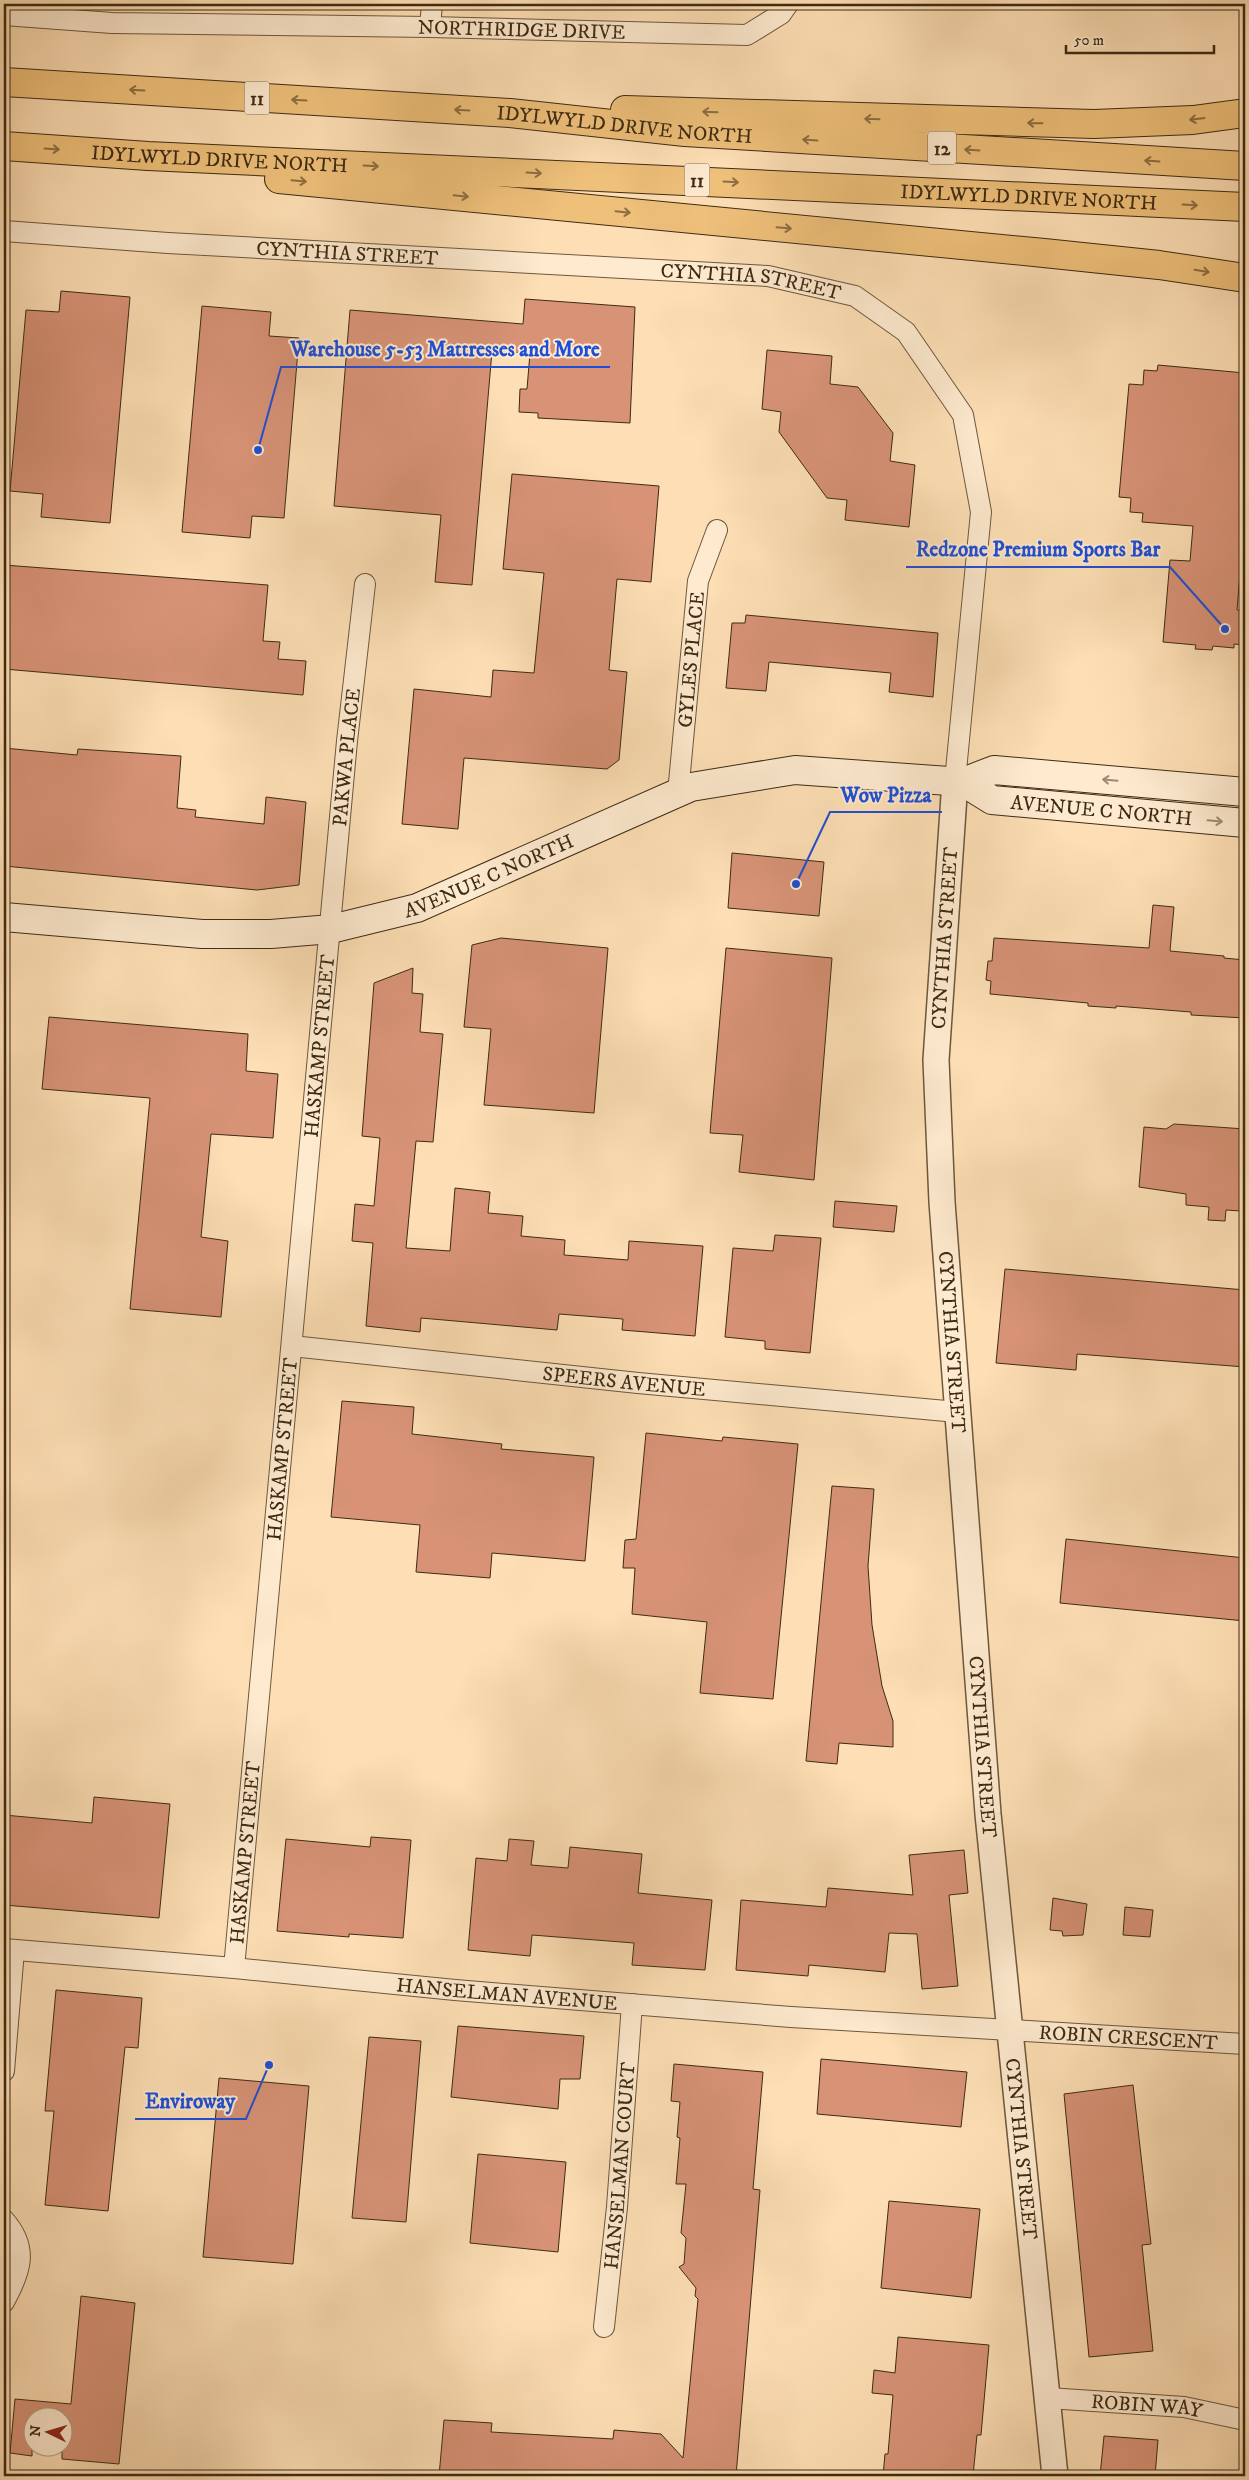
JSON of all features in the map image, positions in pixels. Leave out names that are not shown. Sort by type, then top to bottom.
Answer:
[{"type":"highway","name":"IDYLWYLD DRIVE NORTH","points":[[4,82],[510,113],[685,132],[1245,166]]},
{"type":"highway","points":[[510,113],[653,110],[918,121],[1094,124],[1192,120],[1245,112]]},
{"type":"highway","name":"IDYLWYLD DRIVE NORTH","points":[[4,146],[148,156],[1245,207]]},
{"type":"highway","points":[[148,156],[255,177],[1044,253],[1160,265],[1245,278]]},
{"type":"main road","name":"AVENUE C NORTH","points":[[4,917],[202,934],[271,934],[331,929],[417,908],[691,787],[795,770],[959,782],[994,770],[1245,792]]},
{"type":"main road","name":"AVENUE C NORTH","points":[[959,782],[992,800],[1245,823]]},
{"type":"street","points":[[430,26],[432,4]]},
{"type":"street","name":"NORTHRIDGE DRIVE","points":[[4,15],[112,23],[430,26],[747,35],[781,14],[788,4]]},
{"type":"street","name":"CYNTHIA STREET","points":[[4,231],[178,244],[768,276],[856,296],[906,332],[963,415],[981,512],[936,1060],[942,1202],[988,1814],[1055,2476]]},
{"type":"street","name":"GYLES PLACE","points":[[678,793],[698,581],[717,530]]},
{"type":"street","name":"PAKWA PLACE","points":[[331,929],[347,741],[365,584]]},
{"type":"street","points":[[1138,814],[1140,782]]},
{"type":"street","name":"HASKAMP STREET","points":[[234,1968],[331,929]]},
{"type":"street","name":"SPEERS AVENUE","points":[[292,1346],[648,1384],[958,1412]]},
{"type":"street","points":[[4,2071],[9,1949]]},
{"type":"street","name":"HANSELMAN AVENUE","points":[[9,1949],[234,1968],[455,1990],[791,2017],[1010,2030]]},
{"type":"street","name":"HANSELMAN COURT","points":[[604,2327],[617,2207],[632,2004]]},
{"type":"street","name":"ROBIN CRESCENT","points":[[1010,2030],[1245,2044]]},
{"type":"street","points":[[4,2220],[16,2234],[21,2261],[13,2286],[4,2302]]},
{"type":"street","name":"ROBIN WAY","points":[[1048,2398],[1184,2407],[1245,2420]]},
{"type":"building","points":[[61,291],[130,297],[110,523],[41,517],[43,494],[10,491],[26,310],[59,312]]},
{"type":"building","points":[[525,299],[635,307],[630,423],[538,418],[538,413],[519,412],[520,389],[527,389],[530,353],[492,351],[472,585],[435,582],[441,515],[334,506],[350,310],[523,324]]},
{"type":"building","points":[[202,306],[271,312],[269,336],[299,338],[284,518],[252,516],[250,538],[182,532]]},
{"type":"building","points":[[767,350],[832,356],[830,384],[858,387],[893,433],[890,461],[915,465],[909,527],[845,520],[847,500],[827,498],[779,432],[781,412],[762,409]]},
{"type":"building","points":[[1158,365],[1245,373],[1245,548],[1242,548],[1237,610],[1245,610],[1245,645],[1234,644],[1234,648],[1213,646],[1212,650],[1195,649],[1196,645],[1163,642],[1170,560],[1190,561],[1193,526],[1142,522],[1143,513],[1130,512],[1131,498],[1119,497],[1129,384],[1143,385],[1144,370],[1157,371]]},
{"type":"building","points":[[512,474],[659,486],[651,582],[617,579],[609,670],[627,672],[619,760],[607,769],[464,758],[458,829],[402,824],[414,689],[491,697],[493,670],[534,673],[544,573],[503,569]]},
{"type":"building","points":[[4,565],[268,585],[263,641],[280,642],[278,659],[306,661],[303,695],[4,669]]},
{"type":"building","points":[[746,615],[938,633],[933,697],[889,692],[891,673],[769,662],[766,691],[726,688],[732,623],[745,623]]},
{"type":"building","points":[[4,748],[77,755],[78,749],[181,756],[177,808],[196,810],[195,817],[264,824],[266,797],[306,802],[299,885],[257,890],[4,866]]},
{"type":"building","points":[[732,853],[824,862],[819,916],[728,908]]},
{"type":"building","points":[[1153,905],[1174,907],[1170,951],[1245,960],[1245,1018],[1191,1015],[1191,1012],[1116,1006],[1116,1008],[1088,1006],[1088,1003],[990,994],[991,981],[986,980],[988,961],[992,961],[994,938],[1149,948]]},
{"type":"building","points":[[501,938],[608,948],[594,1113],[484,1105],[491,1029],[464,1027],[472,945]]},
{"type":"building","points":[[726,948],[832,958],[814,1180],[739,1172],[743,1135],[710,1133]]},
{"type":"building","points":[[413,968],[412,993],[423,994],[420,1032],[443,1034],[433,1142],[416,1141],[406,1248],[450,1251],[455,1188],[490,1192],[488,1213],[523,1216],[521,1236],[565,1240],[564,1255],[628,1260],[629,1241],[703,1246],[695,1336],[622,1330],[623,1319],[559,1314],[557,1330],[421,1318],[420,1332],[366,1326],[373,1243],[352,1241],[355,1204],[374,1206],[380,1138],[362,1136],[374,983]]},
{"type":"building","points":[[49,1017],[248,1034],[246,1071],[278,1074],[273,1138],[211,1134],[201,1237],[228,1241],[221,1317],[130,1309],[150,1098],[42,1089]]},
{"type":"building","points":[[1174,1124],[1245,1129],[1245,1207],[1241,1207],[1241,1211],[1226,1210],[1225,1221],[1208,1220],[1209,1207],[1186,1205],[1186,1194],[1139,1187],[1144,1127],[1166,1129]]},
{"type":"building","points":[[835,1201],[897,1206],[894,1232],[833,1227]]},
{"type":"building","points":[[775,1235],[821,1238],[810,1353],[765,1349],[765,1341],[725,1337],[733,1248],[773,1251]]},
{"type":"building","points":[[1005,1269],[1245,1290],[1245,1367],[1077,1354],[1076,1370],[996,1363]]},
{"type":"building","points":[[342,1401],[414,1407],[412,1434],[502,1444],[501,1449],[594,1457],[585,1561],[492,1553],[490,1578],[416,1572],[420,1525],[331,1517]]},
{"type":"building","points":[[646,1433],[722,1441],[723,1437],[798,1444],[773,1699],[700,1693],[707,1622],[632,1614],[635,1568],[623,1568],[625,1540],[636,1539]]},
{"type":"building","points":[[832,1486],[874,1489],[868,1566],[872,1625],[882,1686],[893,1721],[893,1747],[839,1743],[837,1764],[806,1761]]},
{"type":"building","points":[[1066,1539],[1245,1558],[1245,1621],[1060,1603]]},
{"type":"building","points":[[94,1797],[170,1804],[159,1918],[4,1905],[4,1815],[92,1823]]},
{"type":"building","points":[[371,1837],[411,1840],[403,1938],[349,1934],[349,1937],[277,1931],[286,1839],[370,1847]]},
{"type":"building","points":[[509,1839],[534,1841],[531,1865],[568,1868],[570,1847],[642,1854],[638,1893],[712,1900],[705,1970],[632,1965],[634,1943],[532,1935],[530,1956],[468,1950],[476,1858],[507,1861]]},
{"type":"building","points":[[964,1850],[968,1893],[949,1895],[958,1986],[922,1989],[917,1934],[889,1933],[885,1972],[809,1965],[808,1976],[736,1970],[741,1900],[826,1907],[828,1888],[913,1895],[909,1855]]},
{"type":"building","points":[[1053,1898],[1087,1904],[1083,1935],[1063,1936],[1062,1931],[1050,1930]]},
{"type":"building","points":[[1125,1907],[1153,1910],[1150,1937],[1123,1935]]},
{"type":"building","points":[[56,1990],[142,1998],[138,2048],[125,2047],[108,2211],[45,2205],[54,2111],[45,2111]]},
{"type":"building","points":[[458,2026],[584,2036],[580,2079],[560,2079],[558,2109],[451,2097]]},
{"type":"building","points":[[369,2037],[421,2041],[406,2222],[352,2218]]},
{"type":"building","points":[[821,2059],[967,2072],[961,2127],[817,2114]]},
{"type":"building","points":[[674,2064],[763,2072],[753,2189],[760,2190],[736,2476],[439,2476],[444,2420],[492,2423],[491,2432],[613,2439],[614,2430],[661,2434],[683,2458],[698,2299],[695,2296],[696,2288],[679,2267],[684,2264],[686,2238],[681,2233],[686,2184],[676,2184],[680,2138],[677,2137],[680,2102],[671,2101]]},
{"type":"building","points":[[219,2078],[309,2086],[293,2264],[203,2257]]},
{"type":"building","points":[[1133,2085],[1151,2244],[1142,2245],[1153,2351],[1089,2357],[1064,2094]]},
{"type":"building","points":[[478,2154],[566,2162],[558,2252],[470,2243]]},
{"type":"building","points":[[889,2201],[980,2209],[971,2298],[881,2288]]},
{"type":"building","points":[[81,2296],[135,2303],[119,2464],[62,2459],[72,2458],[72,2408],[22,2408],[22,2455],[10,2453],[15,2399],[71,2404]]},
{"type":"building","points":[[898,2337],[989,2345],[981,2435],[977,2435],[973,2476],[883,2476],[885,2454],[888,2454],[893,2395],[872,2393],[874,2370],[895,2373]]},
{"type":"building","points":[[1104,2436],[1158,2440],[1155,2476],[1100,2476]]},
{"type":"place","name":"Warehouse 5-53 Mattresses and More","points":[[258,450]]},
{"type":"place","name":"Redzone Premium Sports Bar","points":[[1225,629]]},
{"type":"place","name":"Wow Pizza","points":[[796,884]]},
{"type":"place","name":"Enviroway","points":[[269,2065]]}]
